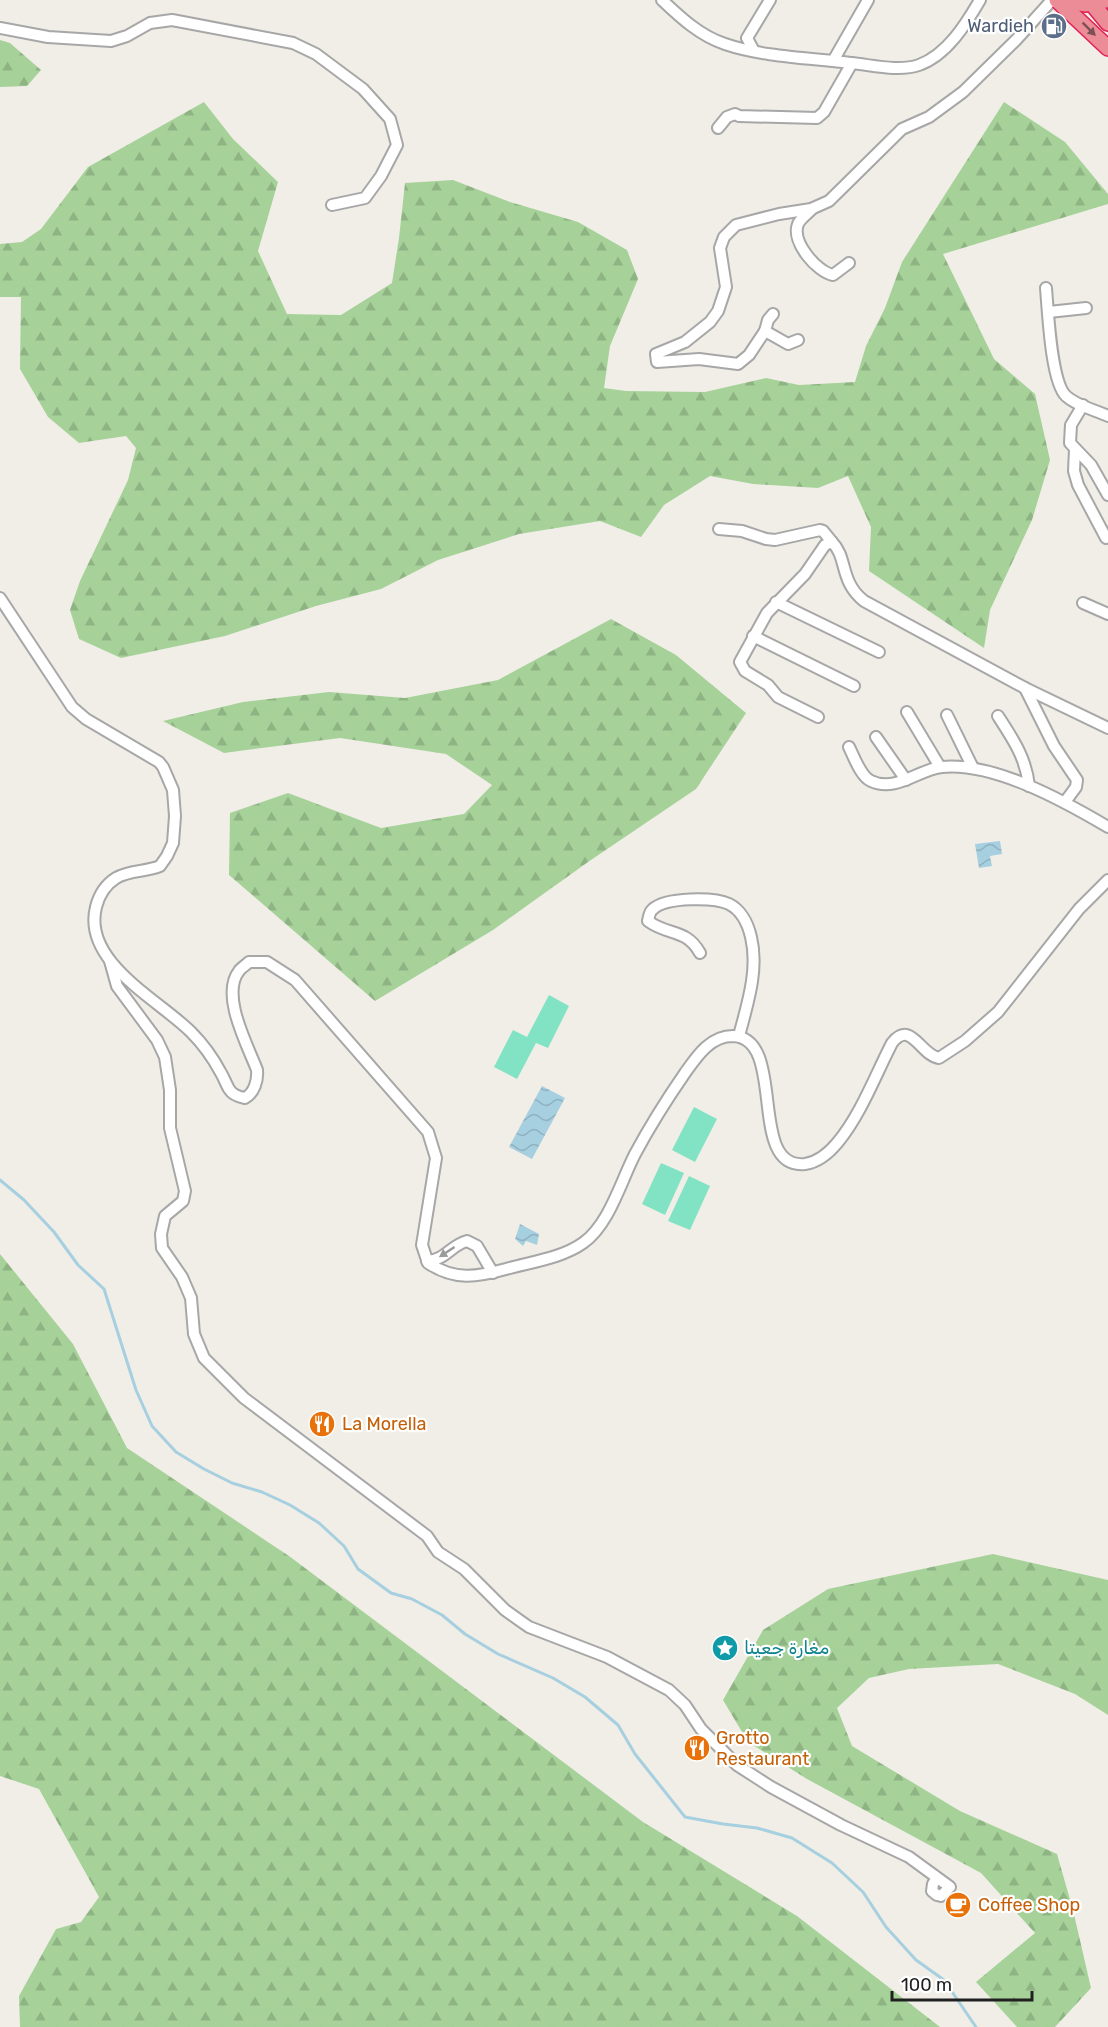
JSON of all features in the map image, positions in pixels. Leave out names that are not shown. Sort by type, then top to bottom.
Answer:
[{"type":"highway","points":[[1063,3],[1077,4],[1096,1],[1108,23]]},
{"type":"highway","points":[[1063,3],[1108,48]]},
{"type":"street","points":[[662,0],[675,5],[704,35],[724,44],[754,51],[895,68],[918,66],[952,41],[980,0]]},
{"type":"street","points":[[754,51],[747,38],[770,0]]},
{"type":"street","points":[[833,61],[868,0]]},
{"type":"street","points":[[849,263],[833,275],[827,273],[802,249],[798,239],[798,223],[811,209],[835,195],[902,129],[929,117],[958,96],[1016,40],[1052,0]]},
{"type":"street","points":[[0,28],[48,37],[111,40],[128,36],[150,23],[172,20],[293,43],[316,54],[363,89],[390,119],[397,145],[381,176],[365,198],[332,205]]},
{"type":"street","points":[[718,128],[727,117],[735,114],[756,117],[817,118],[824,112],[852,63]]},
{"type":"street","points":[[773,314],[768,320],[765,331],[749,354],[738,364],[699,359],[657,362],[656,354],[685,342],[710,322],[718,311],[726,287],[720,248],[724,237],[736,225],[811,209]]},
{"type":"street","points":[[1046,288],[1059,384],[1069,398],[1108,417]]},
{"type":"street","points":[[1049,312],[1086,308]]},
{"type":"street","points":[[765,331],[788,344],[798,340]]},
{"type":"street","points":[[1083,405],[1069,430],[1070,443],[1090,465],[1108,495]]},
{"type":"street","points":[[1075,449],[1074,471],[1078,485],[1106,538]]},
{"type":"street","points":[[719,529],[742,531],[775,540],[823,531],[837,547],[848,582],[864,601],[1025,688],[1108,728]]},
{"type":"street","points":[[818,717],[778,697],[768,685],[742,666],[740,662],[767,613],[806,574],[825,545],[832,542]]},
{"type":"street","points":[[0,598],[67,702],[86,719],[159,762],[171,781],[175,816],[173,843],[160,866],[119,876],[108,884],[98,899],[94,917],[100,945],[129,982],[153,999],[196,1037],[212,1056],[229,1089],[245,1098],[258,1078],[257,1070],[235,1016],[232,989],[237,972],[249,962],[267,962],[295,980],[428,1132],[436,1158],[422,1245],[427,1261],[435,1268],[456,1275],[475,1277],[567,1252],[584,1242],[595,1231],[607,1212],[649,1129],[706,1046],[716,1039],[739,1036],[746,1040],[759,1055],[773,1138],[779,1152],[799,1164],[820,1160],[837,1144],[849,1128],[896,1038],[902,1034],[911,1037],[933,1057],[939,1058],[965,1041],[998,1012],[1079,909],[1108,880]]},
{"type":"street","points":[[776,602],[879,652]]},
{"type":"street","points":[[1083,603],[1108,614]]},
{"type":"street","points":[[753,636],[854,687]]},
{"type":"street","points":[[1025,688],[1054,746],[1077,780],[1076,787],[1065,802]]},
{"type":"street","points":[[908,712],[940,767]]},
{"type":"street","points":[[946,715],[974,768]]},
{"type":"street","points":[[998,716],[1018,746],[1025,762],[1029,786]]},
{"type":"street","points":[[876,737],[906,780]]},
{"type":"street","points":[[849,747],[867,778],[872,782],[887,784],[906,780],[940,767],[974,768],[1029,786],[1065,802],[1108,827]]},
{"type":"street","points":[[700,953],[692,940],[655,926],[648,921],[652,909],[684,900],[720,901],[736,909],[744,919],[752,938],[753,963],[751,988],[739,1036]]},
{"type":"street","points":[[109,958],[117,986],[157,1040],[165,1057],[170,1090],[170,1128],[185,1191],[183,1201],[165,1216],[162,1222],[162,1248],[182,1277],[191,1298],[194,1334],[198,1349],[212,1367],[244,1398],[428,1536],[438,1552],[464,1569],[505,1610],[519,1620],[529,1627],[607,1657],[669,1690],[685,1705],[701,1729],[737,1765],[771,1787],[841,1825],[909,1857],[937,1878]]},
{"type":"street","points":[[427,1261],[444,1256],[467,1241],[477,1246],[493,1272]]},
{"type":"green space","points":[[0,40],[10,43],[41,70],[27,86],[0,87]]},
{"type":"green space","points":[[204,102],[233,139],[278,182],[258,251],[287,314],[341,315],[392,283],[405,183],[453,180],[510,202],[578,222],[627,250],[638,279],[610,346],[604,388],[626,391],[705,392],[766,378],[799,385],[855,382],[866,346],[885,308],[902,262],[1004,102],[1065,142],[1108,194],[1108,204],[943,254],[994,359],[1035,394],[1050,460],[1032,520],[990,610],[984,648],[869,571],[871,527],[848,476],[818,488],[753,484],[710,476],[664,505],[641,537],[600,521],[519,534],[438,560],[381,589],[316,606],[225,636],[121,658],[79,639],[70,610],[80,581],[128,480],[136,448],[126,436],[79,443],[48,417],[20,369],[21,297],[0,297],[0,244],[22,242],[41,229],[88,167]]},
{"type":"green space","points":[[611,619],[676,655],[746,713],[696,789],[493,930],[375,1001],[229,875],[230,813],[288,793],[381,828],[464,814],[492,785],[446,754],[340,738],[224,753],[163,721],[243,702],[329,692],[405,698],[498,680]]},
{"type":"green space","points":[[549,995],[569,1006],[548,1048],[536,1043],[517,1079],[494,1067],[513,1030],[527,1037]]},
{"type":"green space","points":[[694,1107],[717,1119],[695,1162],[672,1150]]},
{"type":"green space","points":[[661,1163],[684,1173],[665,1215],[642,1204]]},
{"type":"green space","points":[[689,1176],[710,1186],[690,1230],[668,1221]]},
{"type":"green space","points":[[0,1254],[73,1344],[127,1448],[289,1556],[643,1822],[797,1916],[940,2027],[20,2027],[19,1996],[56,1929],[81,1922],[99,1897],[39,1789],[0,1776]]},
{"type":"green space","points":[[993,1554],[1108,1580],[1108,1715],[1075,1694],[998,1664],[909,1669],[869,1678],[837,1708],[852,1746],[960,1811],[1057,1854],[1091,1988],[1055,2027],[1017,2027],[976,1982],[1035,1933],[981,1873],[807,1779],[748,1742],[723,1700],[763,1630],[828,1589]]},
{"type":"water","points":[[1000,841],[1002,854],[990,856],[992,866],[979,868],[975,844]]},
{"type":"water","points":[[542,1086],[565,1098],[532,1159],[509,1147]]},
{"type":"water","points":[[520,1224],[539,1234],[537,1245],[526,1241],[523,1246],[515,1239]]},
{"type":"waterway","points":[[0,1180],[24,1200],[54,1232],[78,1265],[104,1289],[136,1390],[152,1426],[176,1452],[232,1483],[262,1492],[290,1505],[319,1523],[344,1546],[358,1569],[391,1593],[412,1599],[442,1615],[465,1634],[498,1654],[553,1678],[585,1697],[618,1725],[635,1754],[685,1817],[757,1828],[792,1838],[832,1863],[863,1892],[886,1927],[916,1960],[944,1980],[976,2027]]},
{"type":"place","name":"Wardieh","points":[[1054,26]]},
{"type":"place","name":"La Morella","points":[[322,1424]]},
{"type":"place","name":"مغارة جعيتا","points":[[725,1648]]},
{"type":"place","name":"Grotto Restaurant","points":[[697,1748]]},
{"type":"place","name":"Coffee Shop","points":[[958,1905]]}]
